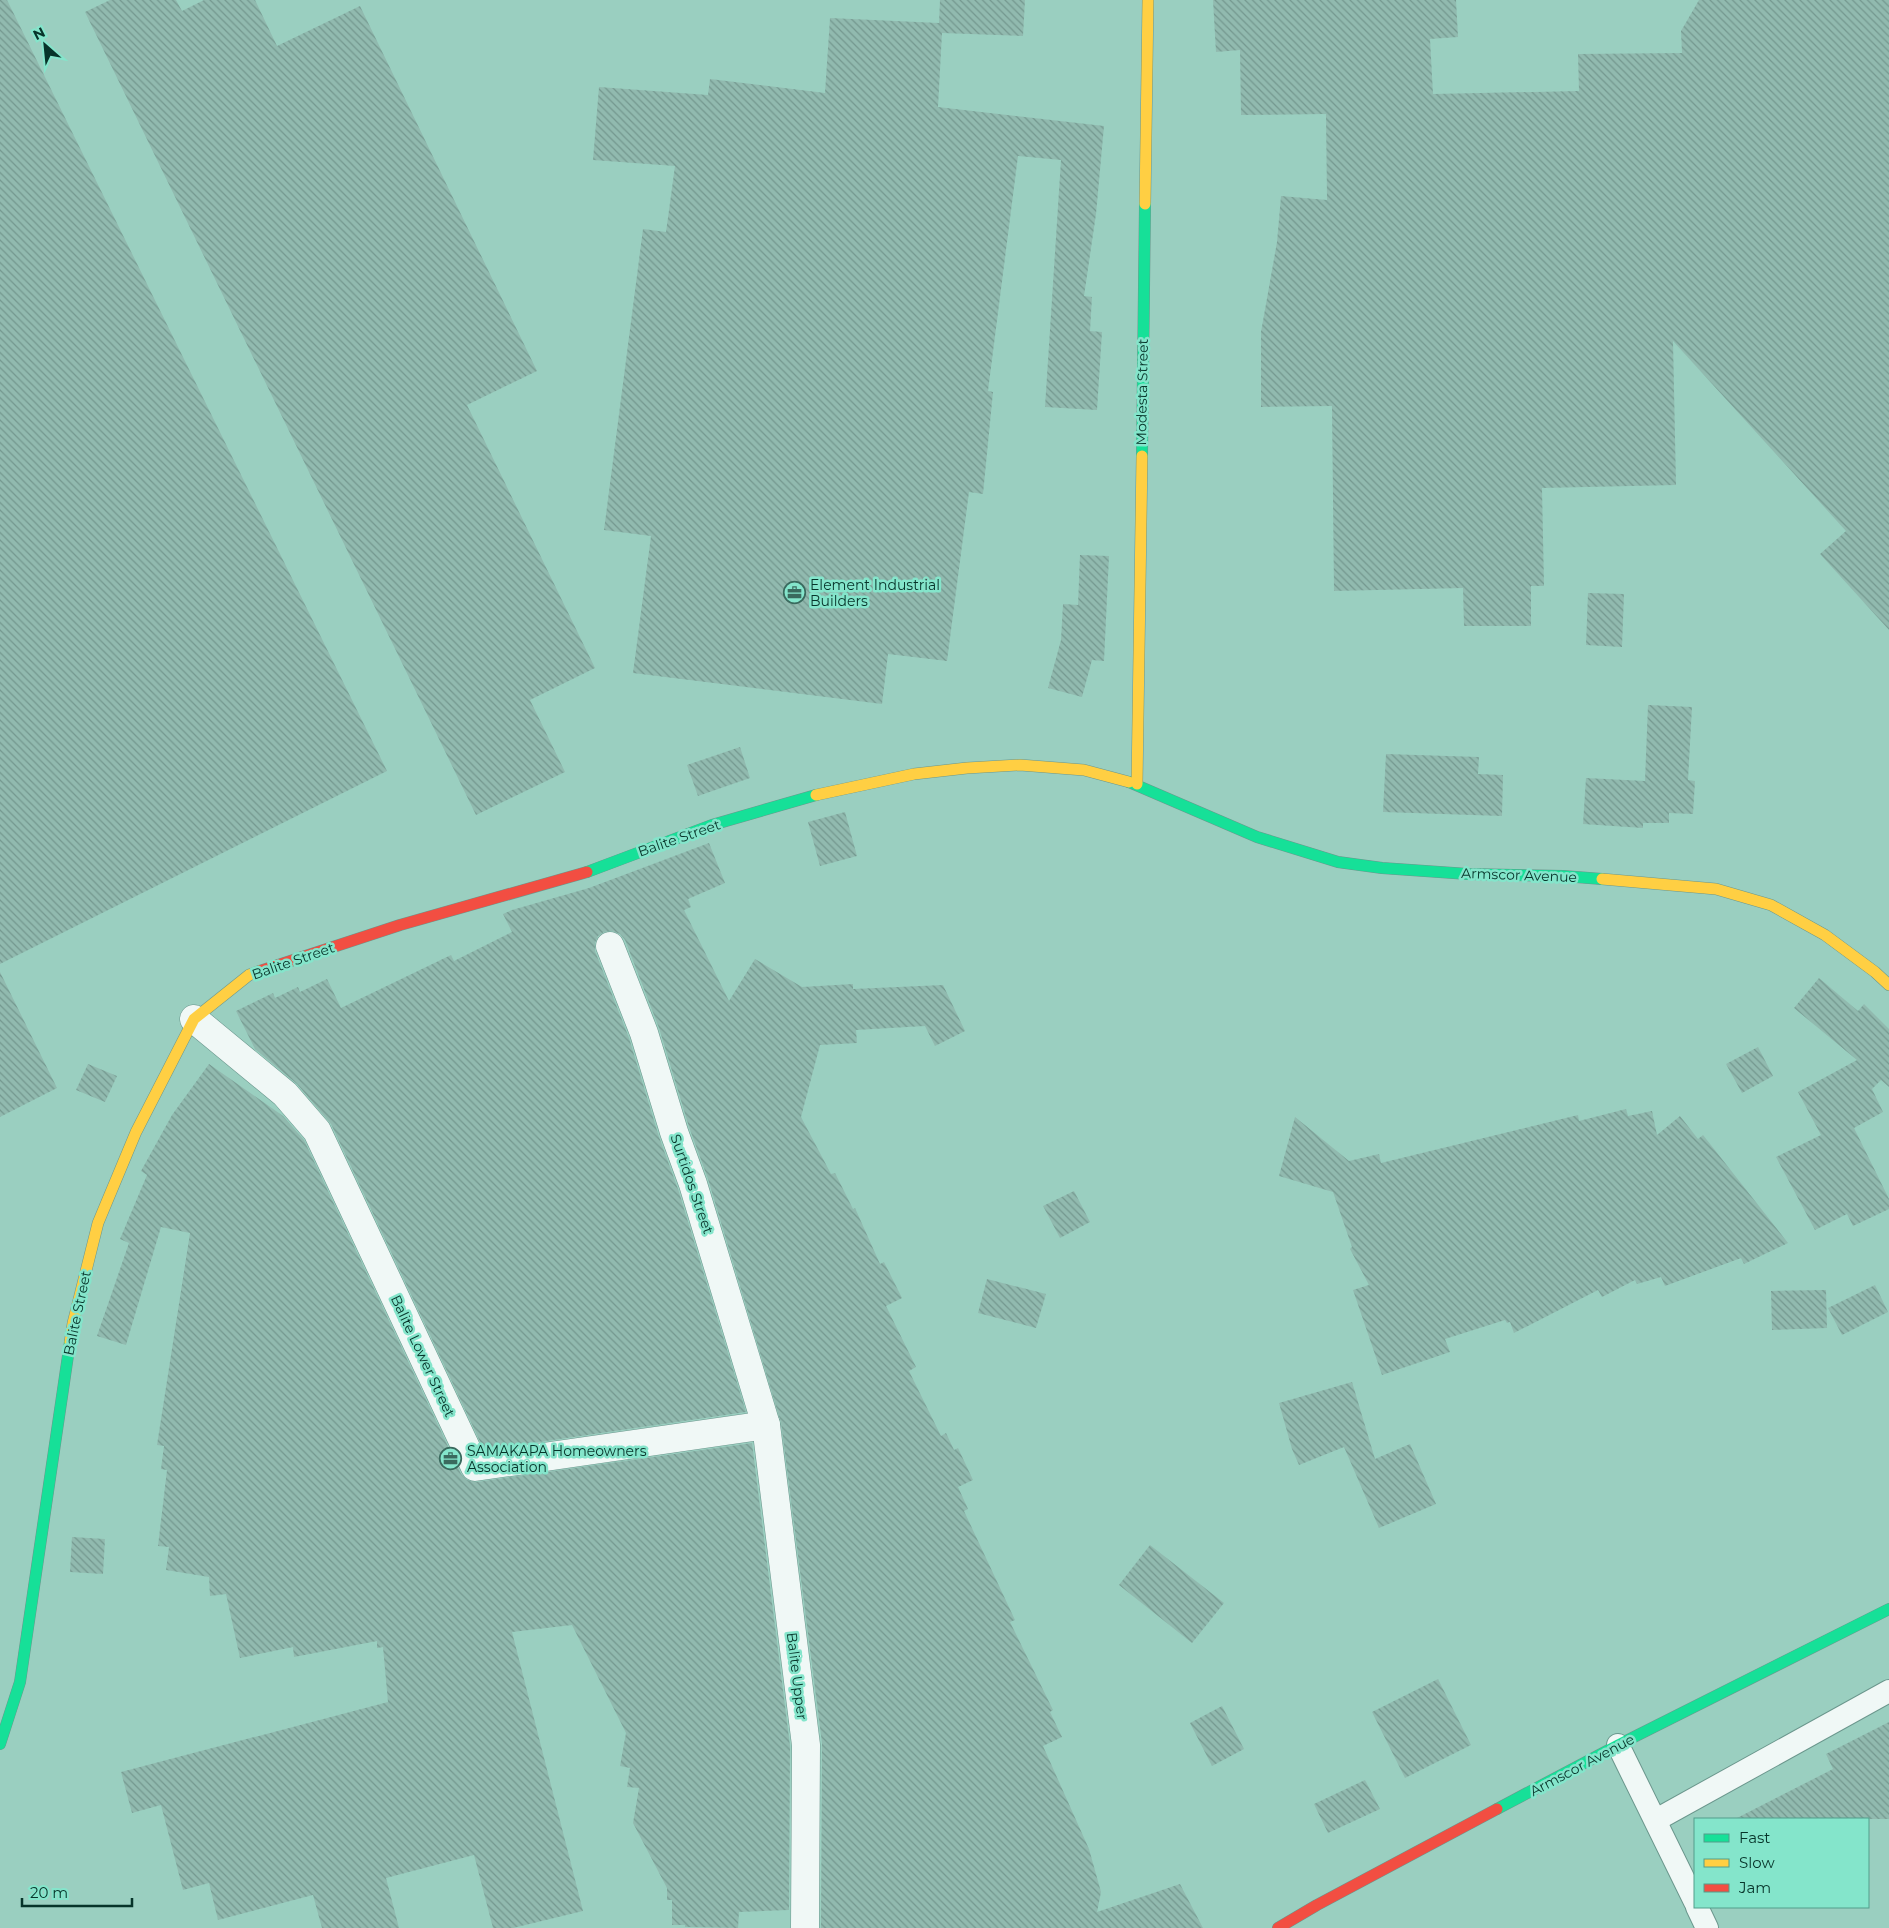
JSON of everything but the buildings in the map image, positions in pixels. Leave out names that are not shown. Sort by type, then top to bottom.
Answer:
[{"type":"main road","name":"Modesta Street","points":[[1137,784],[1148,0]]},
{"type":"main road","name":"Balite Street","points":[[0,1744],[20,1682],[73,1323],[98,1223],[136,1132],[194,1019],[249,975],[400,925],[584,873],[712,825],[824,793],[914,774],[1020,764],[1084,770],[1137,784]]},
{"type":"main road","name":"Armscor Avenue","points":[[1137,784],[1257,837],[1338,862],[1382,868],[1468,874],[1563,876],[1716,889],[1771,905],[1825,935],[1875,972],[1889,985]]},
{"type":"main road","name":"Armscor Avenue","points":[[1278,1928],[1618,1745],[1889,1609]]},
{"type":"street","name":"Surtidos Street","points":[[610,946],[644,1033],[674,1132],[694,1184],[766,1425]]},
{"type":"street","name":"Balite Lower Street","points":[[194,1019],[285,1094],[317,1131],[475,1467],[766,1425]]},
{"type":"street","name":"Balite Upper","points":[[766,1425],[806,1745],[805,1928]]},
{"type":"lane","points":[[1656,1820],[1889,1691]]},
{"type":"lane","points":[[1618,1745],[1694,1900]]},
{"type":"lane","points":[[1697,1908],[1707,1928]]},
{"type":"traffic: fast","points":[[1142,456],[1145,204]]},
{"type":"traffic: fast","points":[[1129,782],[1257,837],[1338,862],[1382,868],[1468,874],[1563,876],[1602,879]]},
{"type":"traffic: fast","points":[[587,872],[712,825],[816,795]]},
{"type":"traffic: fast","points":[[0,1744],[20,1682],[70,1342]]},
{"type":"traffic: fast","points":[[1497,1809],[1618,1745],[1889,1609]]},
{"type":"traffic: slow","points":[[1145,204],[1148,0]]},
{"type":"traffic: slow","points":[[1137,784],[1142,456]]},
{"type":"traffic: slow","points":[[816,795],[914,774],[1020,765],[1084,770],[1129,782]]},
{"type":"traffic: slow","points":[[1602,879],[1716,889],[1771,905],[1825,935],[1875,972],[1889,985]]},
{"type":"traffic: slow","points":[[70,1342],[98,1223],[136,1132],[194,1019],[249,975],[260,971]]},
{"type":"traffic: jam","points":[[260,971],[400,925],[587,872]]},
{"type":"traffic: jam","points":[[1278,1928],[1317,1905],[1497,1809]]},
{"type":"place","name":"Element Industrial Builders","points":[[794,593]]},
{"type":"place","name":"SAMAKAPA Homeowners Association","points":[[451,1459]]}]
